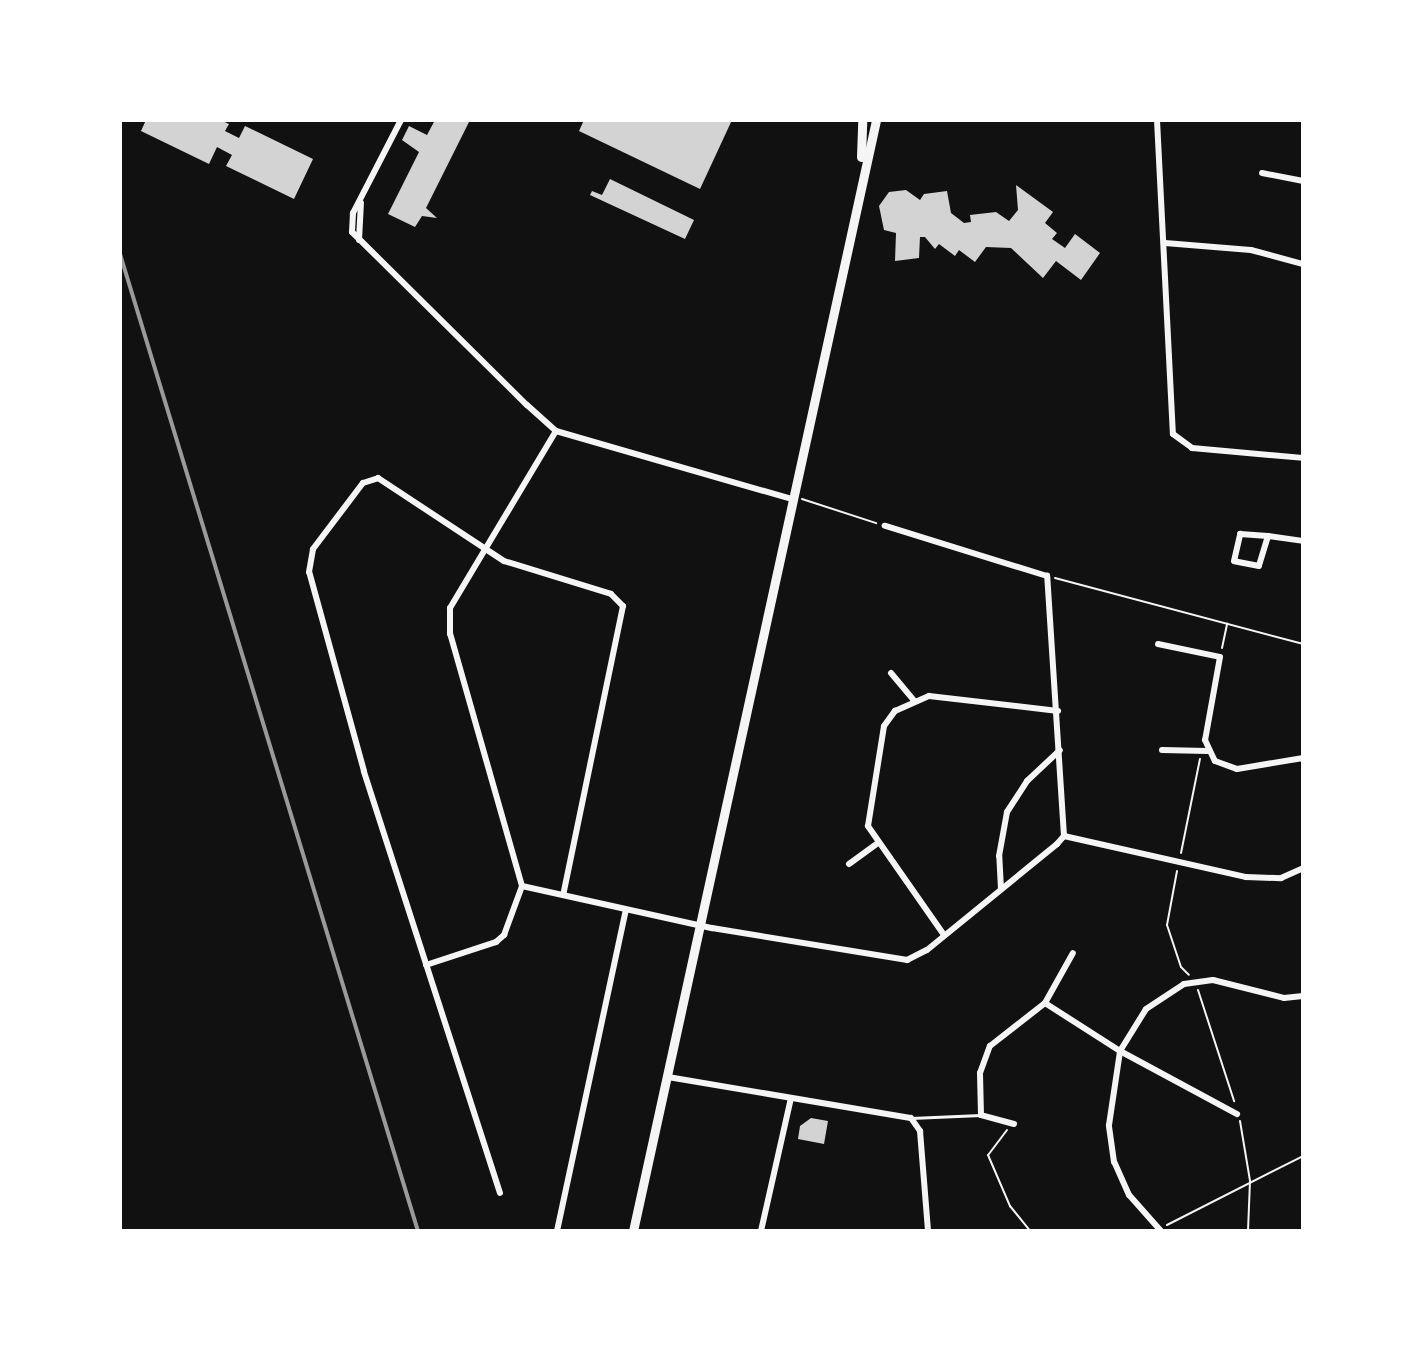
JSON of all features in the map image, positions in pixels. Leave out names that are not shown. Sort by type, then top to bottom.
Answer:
[{"type":"main road","points":[[858,186],[862,120]]},
{"type":"main road","points":[[632,1231],[668,1077],[858,186],[876,120]]},
{"type":"street","points":[[401,120],[362,200],[359,241],[556,431],[792,499]]},
{"type":"street","points":[[1157,120],[1177,442],[1192,448],[1303,458]]},
{"type":"street","points":[[1262,173],[1303,181]]},
{"type":"street","points":[[1165,243],[1251,250],[1303,264]]},
{"type":"street","points":[[426,965],[496,942],[504,935],[522,886],[450,634],[450,608],[556,431]]},
{"type":"street","points":[[500,1192],[426,965],[309,572],[320,540],[363,483],[378,478],[504,561],[611,594],[623,606],[563,895]]},
{"type":"street","points":[[885,526],[1047,576],[1058,711],[1064,836]]},
{"type":"street","points":[[1268,536],[1259,566],[1233,561],[1240,534],[1268,536],[1303,541]]},
{"type":"street","points":[[1158,644],[1220,657],[1206,721],[1207,751],[1215,761],[1237,769],[1303,758]]},
{"type":"street","points":[[891,673],[914,700]]},
{"type":"street","points":[[944,935],[877,844],[867,809],[884,726],[895,711],[914,700],[952,696],[1058,711]]},
{"type":"street","points":[[1000,889],[1006,812],[1027,781],[1060,750]]},
{"type":"street","points":[[1162,750],[1207,751]]},
{"type":"street","points":[[522,886],[700,925],[895,960],[917,957],[1064,836]]},
{"type":"street","points":[[1064,836],[1246,877],[1281,878],[1303,868]]},
{"type":"street","points":[[849,864],[877,844]]},
{"type":"street","points":[[557,1231],[626,909]]},
{"type":"street","points":[[1014,1124],[981,1115],[980,1073],[990,1046],[1045,1003],[1073,953]]},
{"type":"street","points":[[1160,1230],[1129,1195],[1114,1162],[1110,1109],[1120,1051],[1146,1009],[1184,984],[1213,980],[1284,998],[1303,996]]},
{"type":"street","points":[[1045,1003],[1120,1051],[1237,1114]]},
{"type":"street","points":[[668,1077],[911,1118],[920,1131],[928,1231]]},
{"type":"street","points":[[761,1231],[791,1098]]},
{"type":"lane","points":[[911,1118],[981,1115]]},
{"type":"path","points":[[792,499],[885,526]]},
{"type":"path","points":[[1047,576],[1303,644]]},
{"type":"path","points":[[1220,657],[1227,624]]},
{"type":"path","points":[[1014,1124],[988,1155],[1010,1206],[1030,1231]]},
{"type":"path","points":[[1160,1230],[1303,1156]]},
{"type":"building","points":[[146,120],[220,120],[229,124],[225,131],[239,138],[245,126],[313,159],[294,199],[226,166],[232,155],[217,147],[209,164],[141,131]]},
{"type":"building","points":[[435,120],[470,120],[426,208],[437,218],[422,216],[415,227],[388,214],[419,152],[402,140],[409,126],[427,135]]},
{"type":"building","points":[[584,120],[732,120],[700,189],[579,131]]},
{"type":"building","points":[[610,179],[694,220],[685,239],[590,195],[592,191],[602,195]]},
{"type":"building","points":[[1016,185],[1053,212],[1045,223],[1057,233],[1052,239],[1065,248],[1075,234],[1100,253],[1081,280],[1056,261],[1043,278],[1011,248],[986,247],[975,262],[959,250],[955,256],[939,244],[935,249],[925,237],[920,237],[919,258],[895,261],[896,233],[884,230],[879,206],[889,192],[906,190],[920,200],[924,194],[947,191],[951,213],[964,223],[971,222],[970,215],[996,212],[1009,221],[1018,210]]},
{"type":"building","points":[[811,1118],[828,1121],[824,1144],[798,1139],[800,1126]]},
{"type":"railway","points":[[120,254],[418,1231]]}]
